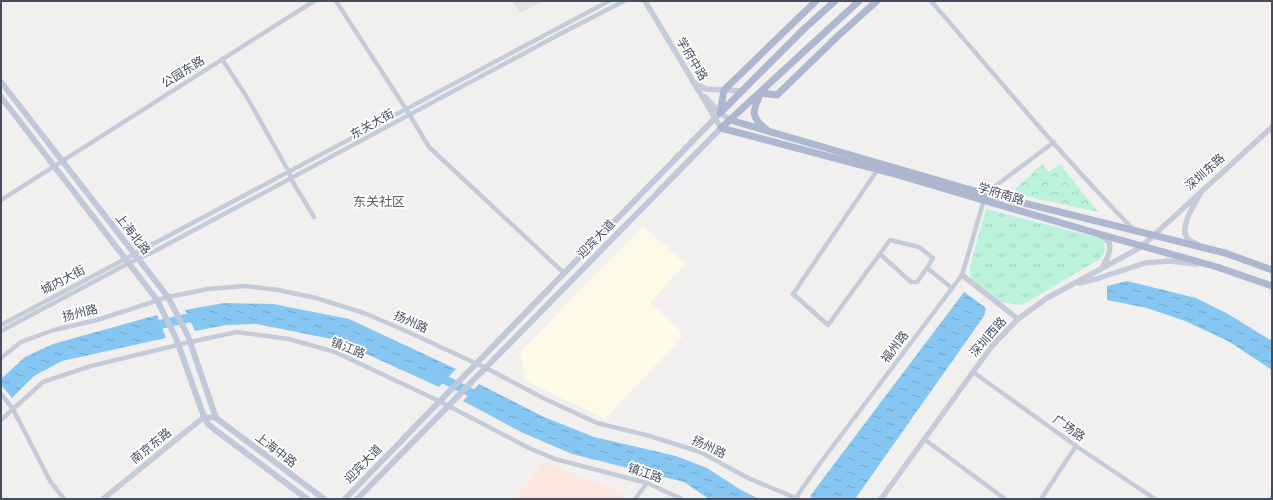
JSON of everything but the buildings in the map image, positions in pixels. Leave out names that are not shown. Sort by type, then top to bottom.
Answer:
[{"type":"main road","points":[[718,116],[724,90],[816,1]]},
{"type":"main road","name":"迎宾大道","points":[[345,499],[718,116],[835,1]]},
{"type":"main road","name":"迎宾大道","points":[[357,499],[721,128],[761,93],[859,1]]},
{"type":"main road","points":[[770,133],[757,122],[753,113],[755,104],[761,93],[777,94],[877,1]]},
{"type":"main road","name":"上海北路","points":[[1,82],[172,303],[189,339],[216,418]]},
{"type":"main road","name":"上海北路","points":[[1,97],[159,302],[177,342],[204,417]]},
{"type":"main road","name":"学府南路","points":[[730,120],[1272,286]]},
{"type":"main road","name":"学府南路","points":[[721,128],[985,197],[1134,230],[1202,247],[1225,253],[1272,270]]},
{"type":"main road","name":"上海中路","points":[[204,417],[208,424],[214,429],[307,499]]},
{"type":"main road","name":"上海中路","points":[[216,418],[324,499]]},
{"type":"street","name":"公园东路","points":[[1,200],[314,1]]},
{"type":"street","points":[[336,1],[410,114],[431,150],[564,274]]},
{"type":"street","name":"东关大街","points":[[127,260],[406,108],[609,1]]},
{"type":"street","name":"东关大街","points":[[136,256],[155,251],[624,1]]},
{"type":"street","name":"学府中路","points":[[645,1],[692,82],[718,116]]},
{"type":"street","points":[[931,1],[1113,209],[1134,230]]},
{"type":"street","points":[[222,59],[248,99],[289,172],[291,179],[314,217]]},
{"type":"street","points":[[692,82],[706,89],[743,91]]},
{"type":"street","points":[[718,116],[730,120]]},
{"type":"street","points":[[718,116],[721,128]]},
{"type":"street","name":"深圳东路","points":[[1154,235],[1272,127]]},
{"type":"street","points":[[985,197],[1054,142]]},
{"type":"street","points":[[878,169],[793,294],[828,325],[890,240],[919,247],[933,258],[917,282],[911,282],[880,254]]},
{"type":"street","points":[[1202,247],[1188,239],[1184,233],[1185,224],[1191,210],[1204,188]]},
{"type":"street","name":"福州路","points":[[796,499],[962,275],[985,197]]},
{"type":"street","points":[[1099,234],[1109,242],[1110,246],[1109,254],[1102,268]]},
{"type":"street","name":"深圳西路","points":[[881,499],[992,346],[1018,319],[1047,298],[1142,246],[1154,235]]},
{"type":"street","name":"城内大街","points":[[1,325],[127,260]]},
{"type":"street","name":"城内大街","points":[[1,331],[127,260]]},
{"type":"street","points":[[1073,284],[1096,279],[1145,262],[1169,261],[1210,266]]},
{"type":"street","points":[[927,268],[952,288]]},
{"type":"street","points":[[962,275],[1018,319]]},
{"type":"street","name":"扬州路","points":[[1,358],[20,342],[54,330],[97,320],[159,302],[168,297],[208,289],[245,286],[278,290],[316,298],[364,313],[476,363],[545,399],[597,423],[650,436],[700,452],[748,478],[796,499]]},
{"type":"street","name":"镇江路","points":[[1,420],[43,382],[91,366],[177,342],[237,332],[289,339],[334,352],[439,401],[502,435],[555,459],[602,470],[647,483],[682,499]]},
{"type":"street","name":"广场路","points":[[973,372],[1076,446],[1156,499]]},
{"type":"street","points":[[1,394],[13,409],[50,481],[64,499]]},
{"type":"street","points":[[204,417],[216,418]]},
{"type":"street","name":"南京东路","points":[[103,499],[204,417]]},
{"type":"street","points":[[924,440],[1005,499]]},
{"type":"street","points":[[1042,499],[1076,446]]},
{"type":"street","points":[[635,499],[647,483]]},
{"type":"shaded area","points":[[512,1],[543,1],[520,13]]},
{"type":"shaded area","points":[[643,226],[685,264],[650,303],[679,330],[682,337],[605,419],[525,380],[520,352]]},
{"type":"shaded area","points":[[544,462],[629,496],[626,499],[514,499]]},
{"type":"green space","points":[[1042,164],[1049,172],[1060,164],[1098,212],[1011,193]]},
{"type":"green space","points":[[986,209],[1099,238],[1104,243],[1105,251],[1100,259],[1022,305],[1001,302],[973,283],[970,274],[970,267]]},
{"type":"water","points":[[1127,281],[1196,298],[1228,314],[1272,341],[1272,370],[1228,341],[1185,321],[1147,308],[1107,300],[1107,286]]},
{"type":"water","points":[[964,292],[986,308],[984,316],[855,499],[814,499],[810,496]]},
{"type":"water","points":[[224,303],[273,304],[349,319],[456,369],[439,387],[336,340],[257,324],[226,325],[195,331],[185,310]]},
{"type":"water","points":[[157,315],[166,338],[62,361],[34,376],[12,398],[1,385],[1,379],[25,357],[53,344]]},
{"type":"water","points":[[479,384],[544,417],[594,437],[676,456],[707,468],[741,490],[759,499],[709,499],[684,482],[572,454],[521,432],[463,401]]},
{"type":"waterway","points":[[149,327],[201,315]]},
{"type":"waterway","points":[[435,375],[482,398]]},
{"type":"district","name":"东关社区","points":[[379,201]]}]
